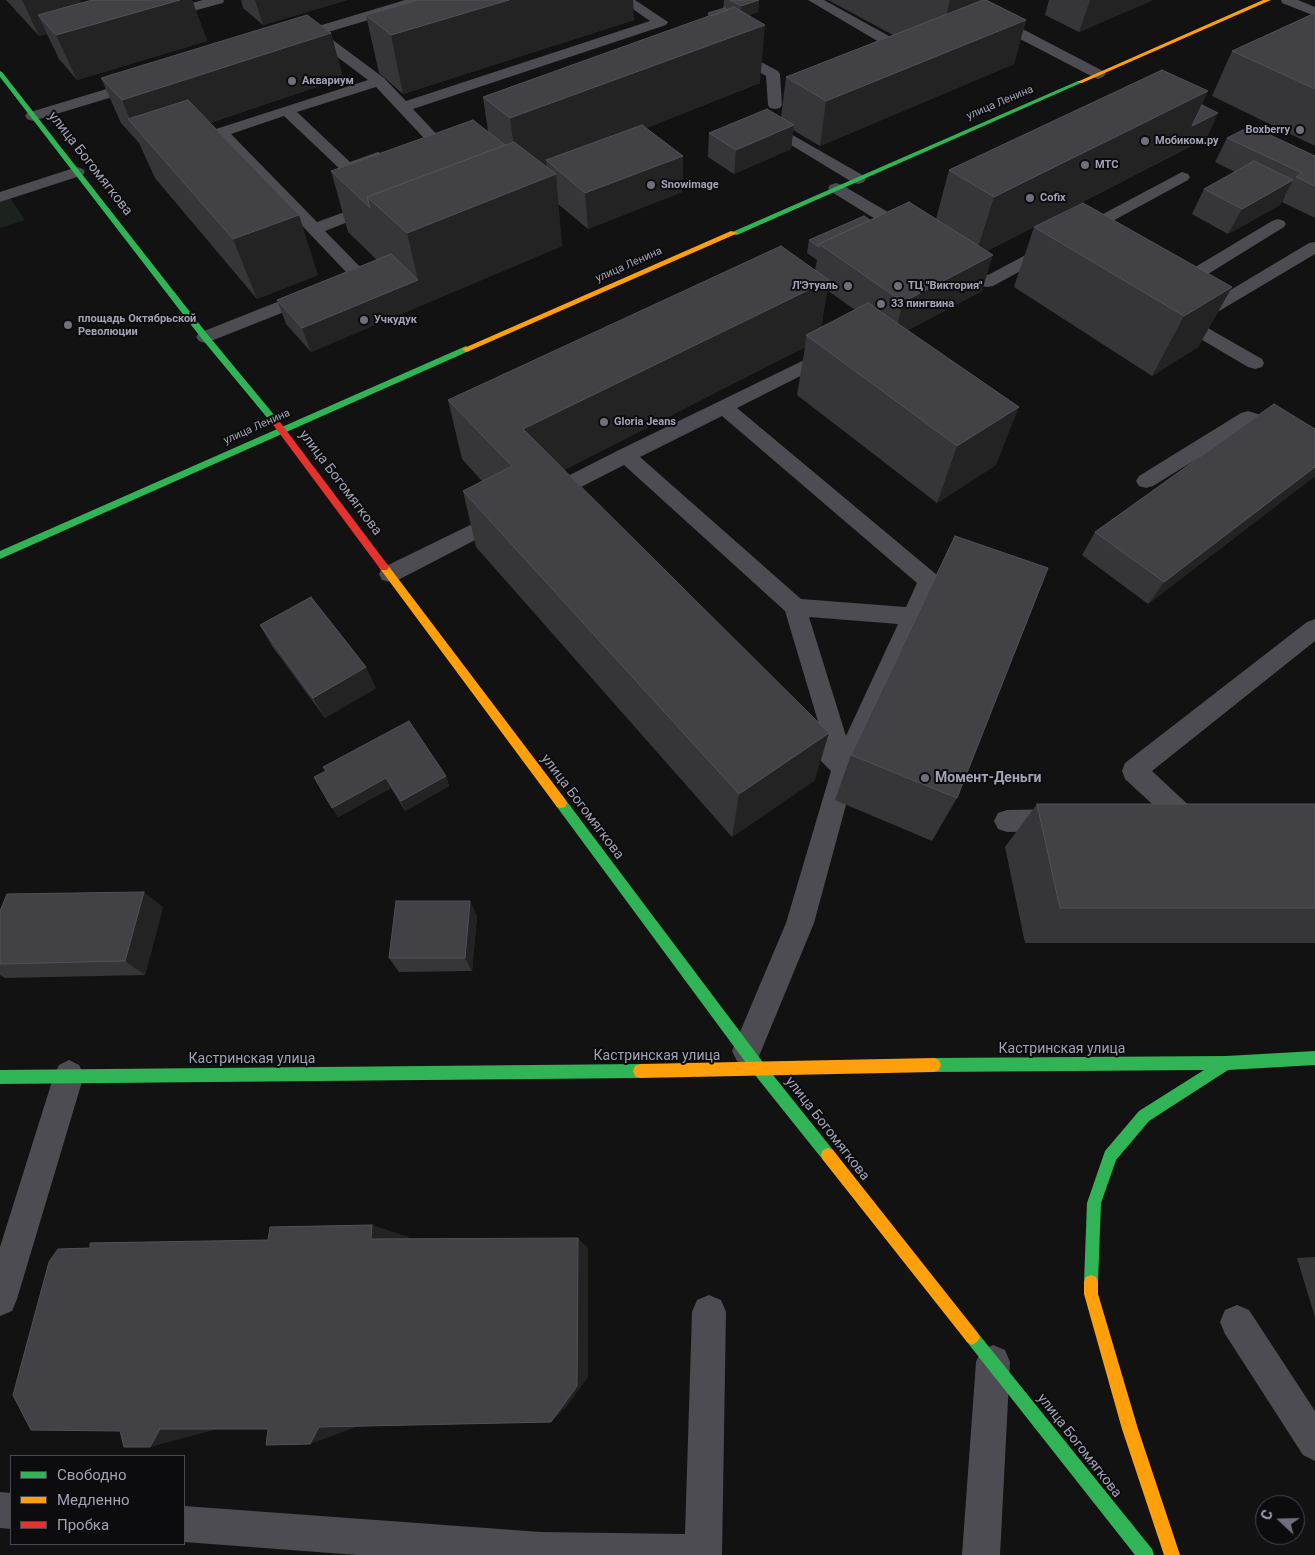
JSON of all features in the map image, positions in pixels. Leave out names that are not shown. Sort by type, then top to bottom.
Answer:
[{"type":"main road","name":"улица Ленина","points":[[0,555],[1268,0]]},
{"type":"main road","name":"улица Богомягкова","points":[[0,73],[205,337],[282,430],[760,1070],[1146,1555]]},
{"type":"main road","name":"Кастринская улица","points":[[0,1077],[760,1070],[972,1064],[1226,1063],[1315,1058]]},
{"type":"main road","points":[[1172,1555],[1130,1430],[1091,1294],[1094,1203],[1110,1156],[1144,1116],[1226,1063]]},
{"type":"street","points":[[275,43],[417,0]]},
{"type":"street","points":[[956,0],[1098,74]]},
{"type":"street","points":[[33,116],[154,80]]},
{"type":"lane","points":[[146,20],[218,0]]},
{"type":"lane","points":[[403,107],[661,22],[626,0]]},
{"type":"lane","points":[[814,0],[902,49],[875,61]]},
{"type":"lane","points":[[1287,0],[1315,12]]},
{"type":"lane","points":[[313,32],[379,81],[442,149],[466,141]]},
{"type":"lane","points":[[713,56],[730,50],[773,74],[782,102],[752,115],[858,179]]},
{"type":"lane","points":[[205,337],[359,276],[221,132],[379,81]]},
{"type":"lane","points":[[286,111],[348,168],[395,151]]},
{"type":"lane","points":[[413,144],[432,138]]},
{"type":"lane","points":[[0,197],[77,172]]},
{"type":"lane","points":[[948,257],[987,282],[1182,177]]},
{"type":"lane","points":[[836,188],[925,242]]},
{"type":"lane","points":[[314,229],[394,199]]},
{"type":"lane","points":[[1254,364],[1187,324],[1161,304],[1278,224]]},
{"type":"lane","points":[[1056,246],[1073,256]]},
{"type":"lane","points":[[1187,324],[1315,247]]},
{"type":"lane","points":[[593,514],[557,490],[829,354]]},
{"type":"lane","points":[[724,406],[929,581],[844,768],[800,923],[747,1051]]},
{"type":"lane","points":[[1146,481],[1248,418],[1315,439]]},
{"type":"lane","points":[[626,455],[795,607],[844,768]]},
{"type":"lane","points":[[390,574],[512,513]]},
{"type":"lane","points":[[795,607],[913,616]]},
{"type":"lane","points":[[1156,820],[1196,819],[1134,771],[1315,628]]},
{"type":"lane","points":[[788,711],[844,768]]},
{"type":"lane","points":[[1007,821],[1076,820]]},
{"type":"lane","points":[[0,1299],[69,1075]]},
{"type":"lane","points":[[185,1524],[541,1550],[702,1554],[709,1312]]},
{"type":"lane","points":[[1237,1322],[1315,1443]]},
{"type":"lane","points":[[981,1555],[993,1362]]},
{"type":"shaded area","points":[[10,198],[25,220],[0,228],[0,202]]},
{"type":"building","points":[[92,0],[180,0],[56,35],[38,15]]},
{"type":"building","points":[[418,0],[509,0],[391,35],[366,15]]},
{"type":"building","points":[[730,0],[759,0],[741,6]]},
{"type":"building","points":[[983,0],[1026,20],[826,101],[786,77]]},
{"type":"building","points":[[734,7],[765,25],[510,118],[483,97]]},
{"type":"building","points":[[725,8],[728,10],[711,16],[708,13]]},
{"type":"building","points":[[1315,13],[1315,89],[1232,51]]},
{"type":"building","points":[[307,15],[331,33],[122,100],[101,78]]},
{"type":"building","points":[[1162,70],[1208,91],[994,197],[949,170]]},
{"type":"building","points":[[188,100],[299,215],[233,239],[128,119]]},
{"type":"building","points":[[1202,105],[1218,113],[1192,126]]},
{"type":"building","points":[[767,109],[794,125],[736,150],[709,133]]},
{"type":"building","points":[[473,120],[505,145],[367,197],[370,208],[331,171]]},
{"type":"building","points":[[642,125],[683,156],[585,193],[546,160]]},
{"type":"building","points":[[1251,126],[1315,156],[1315,186],[1296,177],[1302,173],[1227,138]]},
{"type":"building","points":[[514,142],[556,174],[407,233],[367,197]]},
{"type":"building","points":[[1254,161],[1293,180],[1242,209],[1204,189]]},
{"type":"building","points":[[909,202],[993,255],[903,302],[819,244]]},
{"type":"building","points":[[1083,203],[1232,287],[1184,316],[1034,227]]},
{"type":"building","points":[[864,216],[870,220],[819,244],[819,247],[809,240]]},
{"type":"building","points":[[781,246],[829,280],[523,429],[829,733],[739,794],[463,491],[512,466],[448,400]]},
{"type":"building","points":[[391,254],[418,280],[302,328],[277,300]]},
{"type":"building","points":[[868,303],[1019,407],[957,446],[806,335]]},
{"type":"building","points":[[1274,404],[1315,429],[1315,467],[1164,582],[1095,532]]},
{"type":"building","points":[[955,536],[1048,568],[957,798],[851,755]]},
{"type":"building","points":[[311,597],[366,667],[313,698],[260,625]]},
{"type":"building","points":[[409,721],[446,776],[401,801],[386,778],[332,808],[314,777],[326,771],[323,767]]},
{"type":"building","points":[[1037,804],[1315,804],[1315,908],[1060,908]]},
{"type":"building","points":[[144,892],[125,961],[0,964],[0,911],[7,894]]},
{"type":"building","points":[[396,901],[470,901],[465,958],[389,958]]},
{"type":"building","points":[[372,1225],[371,1239],[578,1238],[577,1386],[551,1422],[319,1427],[310,1444],[266,1445],[268,1429],[160,1429],[150,1447],[124,1447],[120,1431],[31,1430],[13,1395],[49,1262],[58,1249],[90,1248],[90,1243],[268,1240],[270,1227]]},
{"type":"traffic: fast","points":[[0,73],[205,337],[277,424]]},
{"type":"traffic: fast","points":[[734,233],[1080,82]]},
{"type":"traffic: fast","points":[[0,555],[466,349]]},
{"type":"traffic: fast","points":[[561,803],[760,1070],[828,1155]]},
{"type":"traffic: fast","points":[[934,1065],[1226,1063],[1315,1058]]},
{"type":"traffic: fast","points":[[1091,1282],[1094,1203],[1110,1156],[1144,1116],[1226,1063]]},
{"type":"traffic: fast","points":[[0,1077],[640,1071]]},
{"type":"traffic: fast","points":[[972,1337],[1146,1555]]},
{"type":"traffic: slow","points":[[1080,82],[1268,0]]},
{"type":"traffic: slow","points":[[466,349],[734,233]]},
{"type":"traffic: slow","points":[[384,567],[561,803]]},
{"type":"traffic: slow","points":[[640,1071],[934,1065]]},
{"type":"traffic: slow","points":[[828,1155],[972,1337]]},
{"type":"traffic: slow","points":[[1091,1282],[1091,1294],[1130,1429],[1172,1555]]},
{"type":"traffic: jam","points":[[277,424],[384,567]]},
{"type":"place","name":"Аквариум","points":[[292,81]]},
{"type":"place","name":"Boxberry","points":[[1300,130]]},
{"type":"place","name":"Мобиком.ру","points":[[1145,141]]},
{"type":"place","name":"МТС","points":[[1085,165]]},
{"type":"place","name":"Snowimage","points":[[651,185]]},
{"type":"place","name":"Cofix","points":[[1030,198]]},
{"type":"place","name":"Л'Этуаль","points":[[848,286]]},
{"type":"place","name":"ТЦ \"Виктория\"","points":[[898,286]]},
{"type":"place","name":"33 пингвина","points":[[881,304]]},
{"type":"place","name":"Учкудук","points":[[364,320]]},
{"type":"place","name":"площадь Октябрьской Революции","points":[[68,325]]},
{"type":"place","name":"Gloria Jeans","points":[[604,422]]},
{"type":"place","name":"Момент-Деньги","points":[[925,778]]}]
